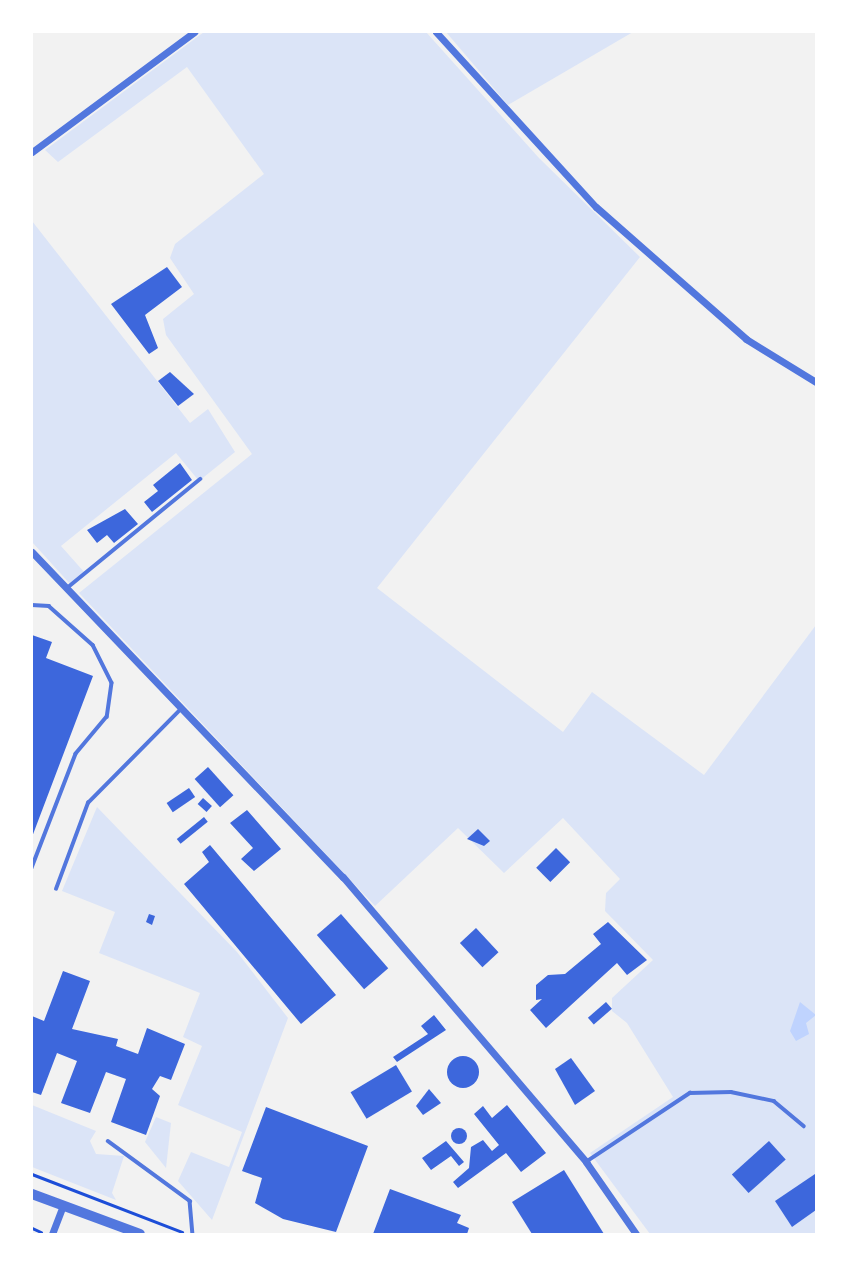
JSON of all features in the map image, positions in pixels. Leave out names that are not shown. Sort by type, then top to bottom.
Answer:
[{"type":"street","points":[[32,152],[194,32]]},
{"type":"street","points":[[436,32],[596,207],[746,339],[817,382]]},
{"type":"street","points":[[32,552],[343,877],[586,1162],[636,1234]]},
{"type":"street","points":[[32,1194],[139,1234]]},
{"type":"street","points":[[52,1234],[63,1206]]},
{"type":"lane","points":[[67,589],[200,479]]},
{"type":"lane","points":[[32,605],[49,606],[93,645],[112,683],[107,717],[76,754],[32,868]]},
{"type":"lane","points":[[56,889],[88,803],[182,708]]},
{"type":"lane","points":[[586,1162],[671,1101],[697,1092],[774,1101],[803,1126]]},
{"type":"lane","points":[[108,1141],[190,1201],[193,1234]]},
{"type":"path","points":[[32,1174],[188,1234]]},
{"type":"path","points":[[32,1228],[46,1234]]},
{"type":"shaded area","points":[[204,32],[426,32],[539,158],[640,257],[377,588],[563,732],[592,692],[704,775],[816,625],[816,1234],[650,1234],[590,1153],[673,1097],[627,1023],[612,1011],[612,998],[653,960],[605,911],[606,893],[620,879],[563,818],[504,873],[458,828],[375,906],[79,593],[252,454],[166,335],[163,319],[194,294],[170,258],[175,244],[264,174],[187,67],[58,162],[45,150]]},
{"type":"shaded area","points":[[446,32],[633,32],[508,105]]},
{"type":"shaded area","points":[[32,221],[190,423],[208,409],[235,452],[199,481],[176,453],[61,546],[85,573],[71,585],[32,542]]},
{"type":"shaded area","points":[[97,807],[237,952],[288,1018],[212,1220],[178,1181],[191,1152],[229,1167],[242,1132],[178,1105],[202,1046],[183,1037],[200,993],[99,953],[115,912],[62,891]]},
{"type":"shaded area","points":[[32,1105],[96,1131],[90,1141],[96,1154],[124,1156],[112,1193],[116,1200],[32,1167]]},
{"type":"shaded area","points":[[156,1117],[171,1123],[166,1168],[145,1142]]},
{"type":"water","points":[[800,1002],[816,1015],[806,1023],[809,1034],[796,1041],[790,1031]]},
{"type":"building","points":[[167,267],[182,287],[145,315],[158,348],[149,354],[111,304]]},
{"type":"building","points":[[170,372],[194,394],[178,406],[158,381]]},
{"type":"building","points":[[180,463],[192,480],[152,512],[144,502],[158,491],[153,485]]},
{"type":"building","points":[[125,509],[138,524],[114,543],[107,535],[97,543],[87,530]]},
{"type":"building","points":[[32,635],[52,642],[46,658],[93,676],[32,837]]},
{"type":"building","points":[[208,767],[233,795],[220,807],[195,779]]},
{"type":"building","points":[[189,788],[195,797],[173,812],[167,803]]},
{"type":"building","points":[[203,798],[212,806],[207,812],[198,804]]},
{"type":"building","points":[[247,810],[281,849],[254,871],[241,859],[253,848],[230,823]]},
{"type":"building","points":[[204,817],[208,822],[181,844],[177,839]]},
{"type":"building","points":[[478,829],[490,841],[484,846],[467,839]]},
{"type":"building","points":[[210,845],[336,995],[301,1024],[184,884],[209,862],[202,852]]},
{"type":"building","points":[[556,848],[570,862],[550,882],[536,868]]},
{"type":"building","points":[[149,914],[155,916],[152,925],[146,922]]},
{"type":"building","points":[[341,914],[388,968],[364,989],[317,935]]},
{"type":"building","points":[[608,922],[647,960],[627,975],[617,963],[546,1028],[530,1010],[542,999],[536,1000],[536,985],[548,975],[565,974],[601,944],[593,934]]},
{"type":"building","points":[[476,928],[499,952],[482,967],[460,943]]},
{"type":"building","points":[[63,971],[90,981],[72,1029],[118,1039],[116,1046],[138,1054],[147,1028],[185,1044],[171,1080],[160,1076],[152,1089],[160,1096],[146,1135],[111,1122],[126,1079],[106,1072],[90,1113],[61,1103],[77,1061],[57,1053],[41,1095],[32,1092],[32,1016],[44,1021]]},
{"type":"building","points":[[606,1002],[612,1009],[594,1025],[588,1018]]},
{"type":"building","points":[[434,1015],[446,1030],[397,1062],[393,1057],[428,1034],[421,1026]]},
{"type":"building","points":[[463,1056],[474,1061],[479,1072],[474,1083],[463,1088],[452,1083],[447,1072],[452,1061]]},
{"type":"building","points":[[571,1058],[595,1091],[575,1105],[555,1069]]},
{"type":"building","points":[[396,1065],[412,1092],[367,1119],[351,1092]]},
{"type":"building","points":[[429,1089],[441,1103],[423,1115],[416,1106]]},
{"type":"building","points":[[507,1105],[546,1153],[521,1172],[506,1153],[458,1188],[453,1182],[469,1168],[471,1147],[483,1140],[492,1151],[499,1145],[474,1114],[483,1106],[492,1118]]},
{"type":"building","points":[[266,1107],[368,1146],[336,1232],[283,1219],[255,1203],[262,1178],[242,1171]]},
{"type":"building","points":[[456,1128],[462,1128],[467,1136],[465,1142],[456,1144],[451,1139],[451,1133]]},
{"type":"building","points":[[446,1141],[464,1162],[459,1166],[451,1156],[431,1170],[422,1158]]},
{"type":"building","points":[[769,1141],[786,1160],[749,1193],[732,1174]]},
{"type":"building","points":[[564,1170],[604,1234],[532,1234],[512,1202]]},
{"type":"building","points":[[815,1174],[816,1210],[792,1227],[775,1201]]},
{"type":"building","points":[[390,1189],[461,1215],[457,1223],[469,1228],[467,1234],[373,1234]]}]
